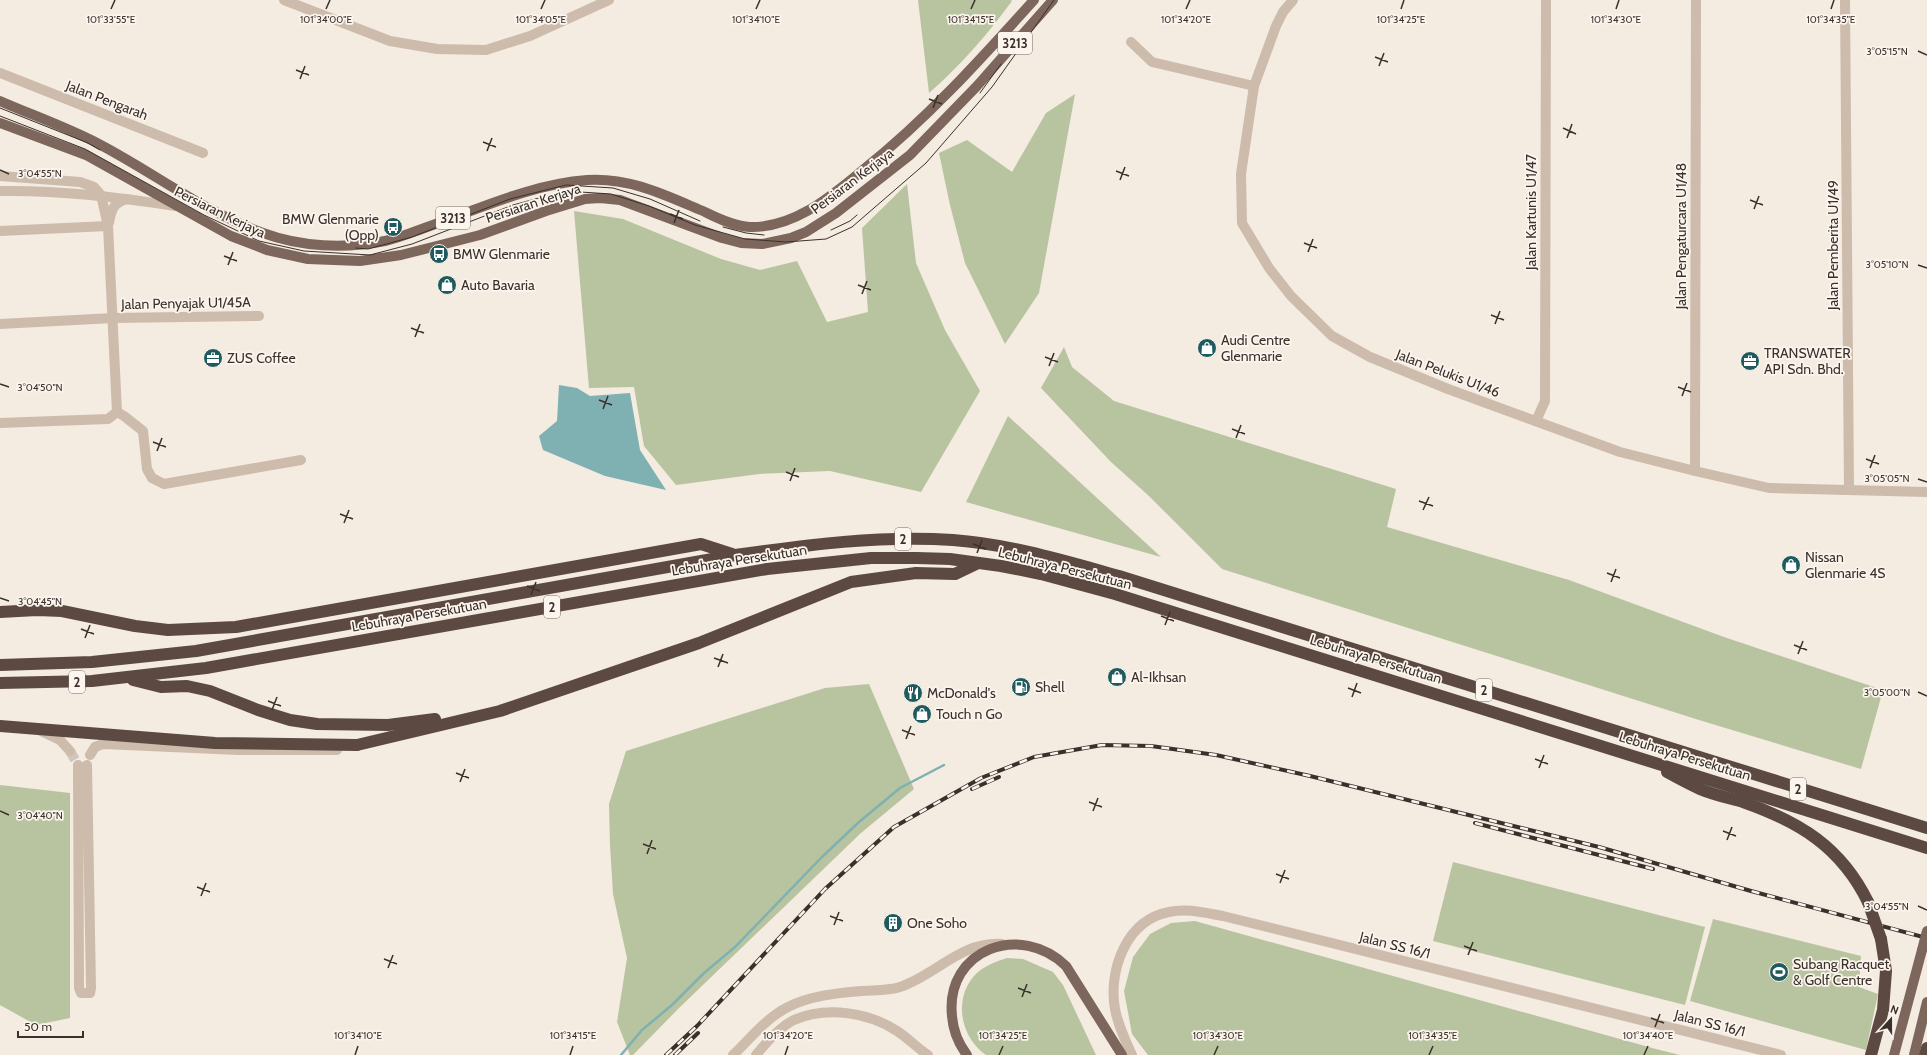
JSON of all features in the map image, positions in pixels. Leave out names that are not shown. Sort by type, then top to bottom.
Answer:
[{"type":"highway","name":"Lebuhraya Persekutuan","points":[[0,665],[92,662],[196,651],[735,555],[811,545],[874,539],[961,541],[1005,547],[1046,556],[1188,597],[1927,828]]},
{"type":"highway","points":[[0,612],[37,610],[62,611],[135,626],[168,630],[236,627],[701,544],[735,555]]},
{"type":"highway","name":"Lebuhraya Persekutuan","points":[[0,683],[92,681],[206,668],[767,569],[871,558],[917,558],[980,563],[1041,574],[1115,594],[1927,848]]},
{"type":"highway","points":[[0,726],[216,744],[357,745],[500,711],[699,643],[851,582],[916,573],[955,574],[980,563]]},
{"type":"highway","points":[[127,678],[162,687],[187,686],[210,691],[258,710],[290,720],[317,724],[388,726],[500,711]]},
{"type":"highway","points":[[1634,756],[1701,789],[1781,817],[1810,832],[1846,865],[1858,882],[1868,902],[1881,939],[1886,971],[1883,1010],[1871,1055]]},
{"type":"highway","points":[[1925,1055],[1927,1048]]},
{"type":"main road","name":"Persiaran Kerjaya","points":[[0,101],[97,143],[223,215],[264,234],[305,244],[354,246],[389,240],[539,188],[586,180],[615,180],[644,186],[724,221],[750,227],[780,222],[804,213],[822,202],[902,139],[967,75],[1034,0]]},
{"type":"main road","name":"Persiaran Kerjaya","points":[[0,123],[86,155],[231,236],[267,250],[308,259],[360,261],[401,254],[480,235],[546,211],[585,199],[600,198],[620,200],[722,238],[741,243],[762,244],[791,238],[806,232],[836,213],[910,155],[977,86],[1054,0]]},
{"type":"main road","points":[[1894,1055],[1927,932]]},
{"type":"main road","points":[[967,1055],[955,1035],[953,1027],[951,1010],[955,984],[962,971],[974,958],[992,947],[1013,944],[1031,946],[1057,957],[1069,971],[1122,1055]]},
{"type":"main road","points":[[1914,1055],[1927,1002]]},
{"type":"street","points":[[284,0],[390,41],[438,49],[486,50],[530,36],[609,0]]},
{"type":"street","name":"Jalan Pelukis U1/46","points":[[1293,0],[1283,12],[1276,26],[1254,86],[1241,174],[1242,223],[1269,268],[1291,296],[1332,336],[1370,357],[1448,389],[1620,452],[1695,472],[1769,488],[1927,492]]},
{"type":"street","name":"Jalan Kartunis U1/47","points":[[1536,421],[1545,401],[1546,0]]},
{"type":"street","name":"Jalan Pengaturcara U1/48","points":[[1695,472],[1696,0]]},
{"type":"street","name":"Jalan Pemberita U1/49","points":[[1845,0],[1848,490]]},
{"type":"street","points":[[1131,42],[1152,62],[1254,86]]},
{"type":"street","name":"Jalan Pengarah","points":[[0,73],[203,153]]},
{"type":"street","points":[[0,176],[80,182],[94,188],[101,195],[108,226],[117,412]]},
{"type":"street","points":[[0,191],[36,190],[101,195],[175,206]]},
{"type":"street","points":[[108,226],[110,212],[114,206],[119,201],[127,199]]},
{"type":"street","points":[[0,231],[108,226]]},
{"type":"street","name":"Jalan Penyajak U1/45A","points":[[0,324],[113,318],[259,316]]},
{"type":"street","points":[[0,423],[108,418],[117,412]]},
{"type":"street","points":[[117,412],[143,431],[147,470],[152,478],[164,484],[301,460]]},
{"type":"street","points":[[0,721],[47,733],[60,740],[70,751]]},
{"type":"street","points":[[85,762],[91,988],[90,993],[84,994],[81,993],[79,988],[85,762],[96,747],[103,744],[239,750],[319,751],[377,746],[388,737]]},
{"type":"street","name":"Jalan SS 16/1","points":[[1132,1055],[1120,1027],[1115,1008],[1114,988],[1121,955],[1127,940],[1136,929],[1151,918],[1168,912],[1191,910],[1223,916],[1781,1055]]},
{"type":"street","points":[[733,1055],[774,1015],[805,1000],[833,994],[900,987],[921,977],[964,951],[978,945],[1006,945]]},
{"type":"street","points":[[756,1055],[793,1020],[810,1014],[829,1012],[854,1014],[877,1020],[897,1031],[928,1055]]},
{"type":"green space","points":[[918,0],[1012,1],[973,49],[952,72],[929,93]]},
{"type":"green space","points":[[1075,94],[1039,293],[1005,344],[965,263],[950,205],[939,153],[967,140],[1012,172],[1046,113]]},
{"type":"green space","points":[[907,184],[916,263],[945,330],[980,391],[921,492],[830,471],[759,474],[676,485],[644,446],[634,387],[589,388],[574,211],[623,219],[721,259],[760,270],[797,261],[827,322],[868,312],[862,228]]},
{"type":"green space","points":[[1064,347],[1072,367],[1114,401],[1396,489],[1387,527],[1569,580],[1724,637],[1883,690],[1861,769],[1699,720],[1222,569],[1149,496],[1111,462],[1041,388]]},
{"type":"green space","points":[[1008,416],[1161,557],[966,502]]},
{"type":"green space","points":[[869,684],[914,789],[861,833],[678,1009],[633,1055],[630,1055],[617,1022],[627,958],[613,894],[609,804],[626,751],[825,688]]},
{"type":"green space","points":[[0,785],[70,793],[70,1018],[36,1025],[0,1005]]},
{"type":"green space","points":[[1453,862],[1705,927],[1685,1005],[1433,941]]},
{"type":"green space","name":"Subang Racquet & Golf Centre","points":[[1713,919],[1861,956],[1859,987],[1878,994],[1866,1050],[1690,1001]]},
{"type":"green space","points":[[1195,921],[1680,1055],[1148,1055],[1132,1034],[1124,991],[1133,957],[1150,934],[1171,923]]},
{"type":"green space","points":[[1007,958],[1023,959],[1053,972],[1063,985],[1096,1055],[986,1055],[977,1048],[966,1029],[963,1018],[962,1007],[967,986],[974,976],[981,970]]},
{"type":"water","points":[[559,385],[577,388],[590,396],[630,393],[640,450],[666,490],[605,476],[543,450],[539,436],[557,421]]},
{"type":"waterway","points":[[621,1055],[642,1030],[672,1005],[704,973],[735,947],[822,857],[859,822],[900,788],[944,765]]},
{"type":"tunnel","points":[[70,751],[78,765]]},
{"type":"tram line","points":[[0,116],[85,149],[204,215],[259,241],[304,251],[370,255],[412,244],[513,205],[565,191],[611,194],[649,206],[695,225],[745,239],[786,242],[826,239],[852,227],[926,163],[992,87],[1054,0]]},
{"type":"tram line","points":[[980,93],[1001,64]]},
{"type":"tram line","points":[[0,108],[88,143],[100,150]]},
{"type":"tram line","points":[[356,248],[368,249],[412,237],[510,199],[566,185],[613,188],[650,199],[700,221]]},
{"type":"tram line","points":[[831,230],[850,221],[857,215]]},
{"type":"tram line","points":[[723,227],[746,233],[764,235]]},
{"type":"railway","points":[[666,1055],[697,1026],[825,889],[894,827],[981,778],[1034,757],[1102,745],[1151,746],[1216,755],[1310,776],[1599,847],[1751,891],[1927,938]]},
{"type":"railway","points":[[972,789],[999,777]]},
{"type":"railway","points":[[1475,823],[1653,869]]},
{"type":"railway","points":[[675,1055],[698,1033]]},
{"type":"place","name":"BMW Glenmarie (Opp)","points":[[393,227]]},
{"type":"place","name":"BMW Glenmarie","points":[[439,254]]},
{"type":"place","name":"Auto Bavaria","points":[[447,285]]},
{"type":"place","name":"Audi Centre Glenmarie","points":[[1207,348]]},
{"type":"place","name":"ZUS Coffee","points":[[213,358]]},
{"type":"place","name":"TRANSWATER API Sdn. Bhd.","points":[[1750,361]]},
{"type":"place","name":"Nissan Glenmarie 4S","points":[[1791,565]]},
{"type":"place","name":"Al-Ikhsan","points":[[1117,677]]},
{"type":"place","name":"Shell","points":[[1021,687]]},
{"type":"place","name":"McDonald's","points":[[913,693]]},
{"type":"place","name":"Touch n Go","points":[[922,714]]},
{"type":"place","name":"One Soho","points":[[893,923]]},
{"type":"place","name":"Subang Racquet & Golf Centre","points":[[1779,972]]}]
